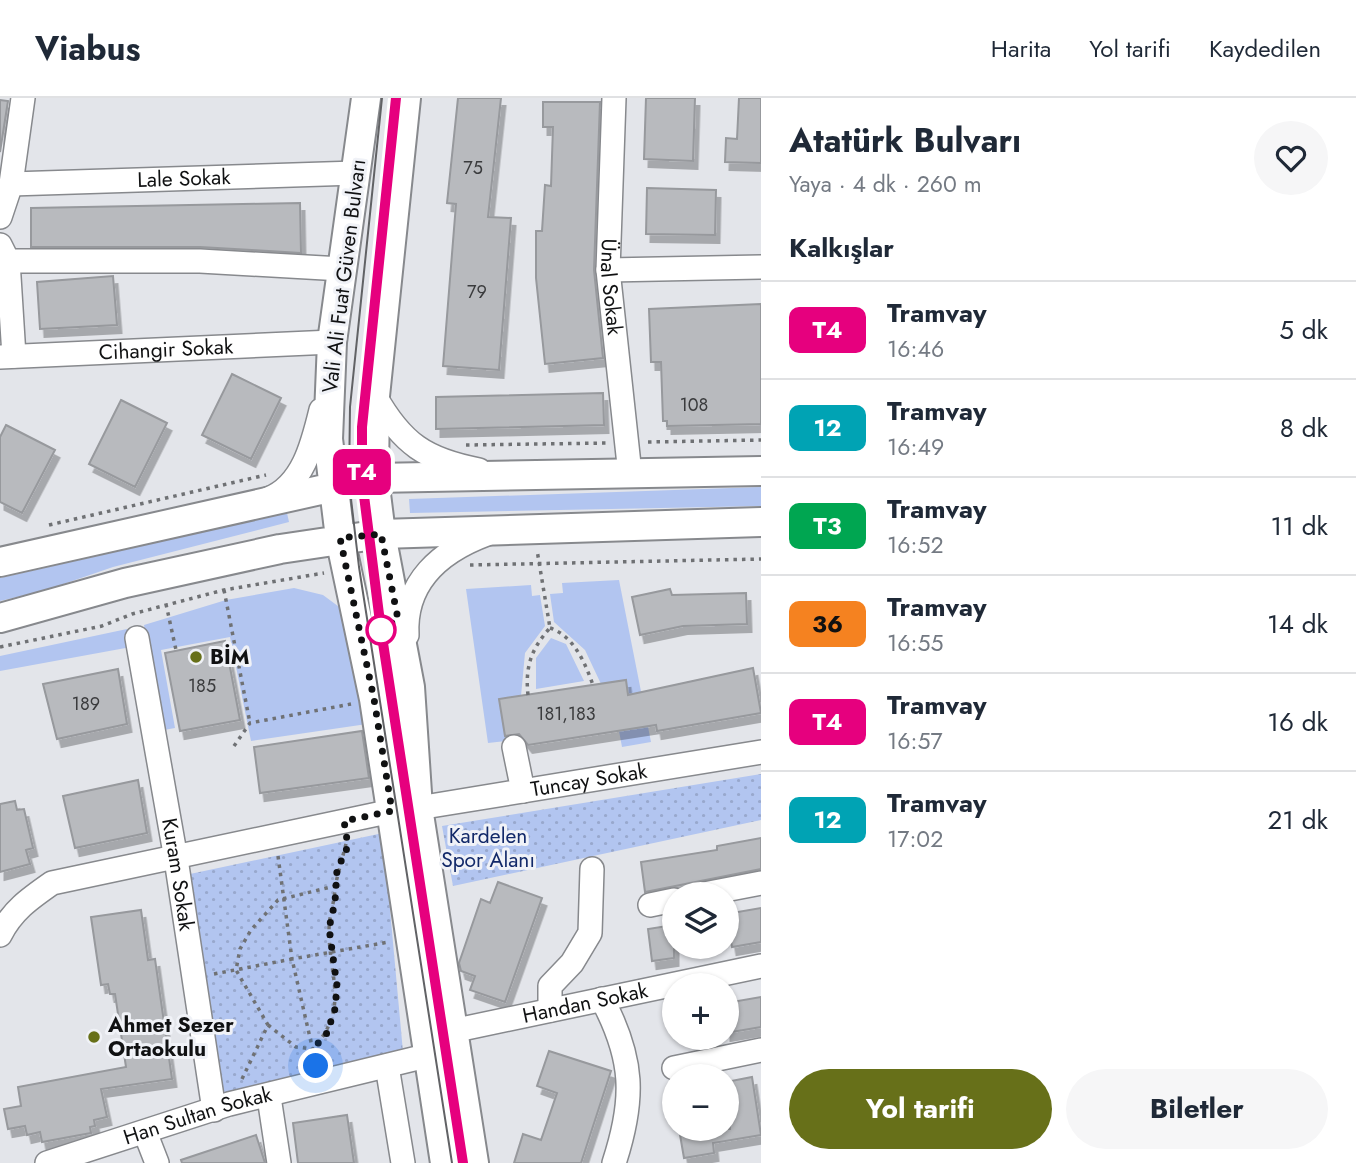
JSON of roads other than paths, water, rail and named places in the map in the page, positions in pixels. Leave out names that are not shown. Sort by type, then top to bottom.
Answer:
[{"type":"main road","name":"Vali Ali Fuat Güven Bulvarı","points":[[366,98],[332,342],[328,439],[340,538],[374,699],[405,810]]},
{"type":"main road","name":"Vali Ali Fuat Güven Bulvarı","points":[[405,810],[410,687],[381,534],[374,478],[375,396],[406,98]]},
{"type":"main road","points":[[0,562],[374,478],[761,471]]},
{"type":"main road","points":[[0,618],[125,583],[340,538],[381,534],[761,522]]},
{"type":"main road","points":[[405,810],[412,939],[445,1163]]},
{"type":"main road","points":[[405,810],[452,1031],[474,1163]]},
{"type":"street","points":[[0,217],[11,184],[23,98]]},
{"type":"street","name":"Ünal Sokak","points":[[614,98],[608,270],[630,474]]},
{"type":"street","name":"Lale Sokak","points":[[11,184],[356,173]]},
{"type":"street","points":[[7,356],[4,253],[342,269]]},
{"type":"street","points":[[608,270],[761,267]]},
{"type":"street","name":"Cihangir Sokak","points":[[7,356],[332,342]]},
{"type":"street","points":[[236,511],[283,493],[311,452],[330,369]]},
{"type":"street","points":[[375,396],[403,437],[423,453],[459,466],[520,477]]},
{"type":"street","points":[[410,687],[406,622],[410,598],[433,566],[447,552],[492,532]]},
{"type":"street","name":"Kuram Sokak","points":[[137,638],[194,978],[222,1107]]},
{"type":"street","points":[[514,747],[523,791]]},
{"type":"street","name":"Tuncay Sokak","points":[[0,935],[10,916],[24,902],[51,884],[344,821],[761,752]]},
{"type":"street","points":[[550,1010],[550,986],[572,964],[590,933],[592,869]]},
{"type":"street","points":[[739,887],[761,883]]},
{"type":"street","points":[[650,905],[662,902]]},
{"type":"street","name":"Handan Sokak","points":[[452,1031],[761,966]]},
{"type":"street","points":[[602,999],[620,1033],[629,1079],[627,1125],[614,1163]]},
{"type":"street","points":[[693,1064],[761,1050]]},
{"type":"street","name":"Han Sultan Sokak","points":[[47,1163],[222,1107],[430,1055]]},
{"type":"street","points":[[387,1066],[403,1163]]},
{"type":"street","points":[[269,1097],[279,1163]]},
{"type":"street","points":[[145,1132],[157,1163]]},
{"type":"tram line","points":[[382,98],[350,407],[349,482],[359,567],[452,1163]]},
{"type":"tram line","points":[[396,98],[362,427],[362,480],[381,630],[463,1163]]},
{"type":"tram line","name":"T4","points":[[396,98],[362,427],[362,480],[381,630],[463,1163]]},
{"type":"place","name":"BİM","points":[[196,657]]},
{"type":"place","name":"Ahmet Sezer Ortaokulu","points":[[94,1037]]},
{"type":"park label","name":"Kardelen Spor Alanı","points":[[488,848]]}]
